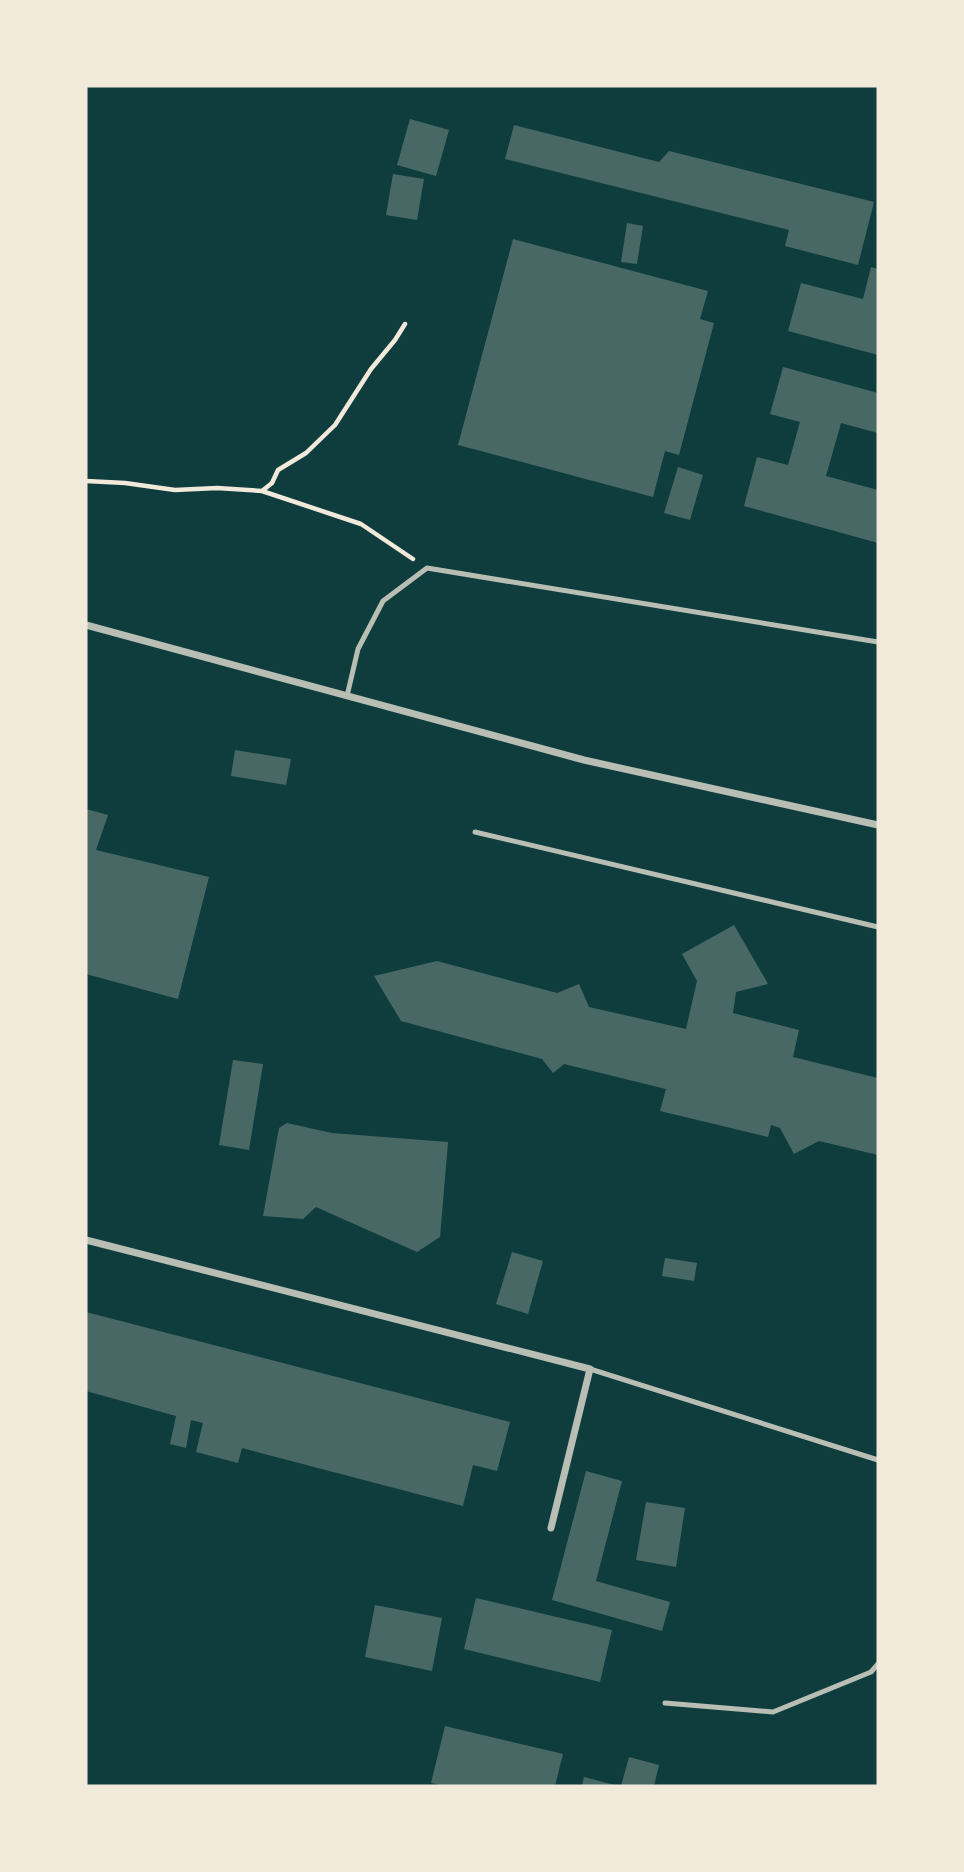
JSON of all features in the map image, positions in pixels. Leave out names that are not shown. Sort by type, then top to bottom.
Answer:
[{"type":"street","points":[[86,625],[584,760],[878,825]]},
{"type":"street","points":[[86,1240],[590,1369],[551,1528]]},
{"type":"lane","points":[[347,696],[358,649],[383,601],[427,568],[878,642]]},
{"type":"lane","points":[[475,832],[878,927]]},
{"type":"lane","points":[[590,1369],[878,1460]]},
{"type":"lane","points":[[665,1703],[773,1712],[870,1672],[878,1664]]},
{"type":"path","points":[[262,491],[272,483],[278,471],[306,453],[335,425],[371,369],[405,324]]},
{"type":"path","points":[[86,481],[175,490],[217,488],[262,491],[361,524],[427,568]]},
{"type":"building","points":[[410,119],[449,130],[436,176],[397,165]]},
{"type":"building","points":[[514,125],[659,162],[669,151],[874,202],[858,265],[785,246],[789,230],[505,159]]},
{"type":"building","points":[[393,174],[424,179],[417,220],[386,215]]},
{"type":"building","points":[[627,223],[643,226],[637,264],[621,262]]},
{"type":"building","points":[[513,239],[708,291],[700,319],[714,323],[679,455],[665,451],[653,497],[458,445]]},
{"type":"building","points":[[871,267],[878,269],[878,355],[788,331],[801,283],[863,299]]},
{"type":"building","points":[[783,367],[878,393],[878,433],[841,423],[826,476],[878,490],[878,543],[744,506],[757,457],[788,465],[800,422],[770,414]]},
{"type":"building","points":[[678,467],[703,475],[690,520],[664,513]]},
{"type":"building","points":[[235,750],[291,759],[286,785],[231,776]]},
{"type":"building","points":[[86,809],[108,815],[96,850],[209,877],[178,999],[86,974]]},
{"type":"building","points":[[734,925],[768,984],[736,992],[733,1013],[799,1030],[793,1057],[878,1078],[878,1155],[819,1141],[794,1154],[780,1128],[771,1125],[768,1137],[660,1111],[666,1089],[564,1064],[553,1073],[542,1059],[401,1021],[374,976],[437,961],[557,993],[579,984],[589,1007],[686,1029],[697,981],[682,954]]},
{"type":"building","points":[[233,1060],[263,1064],[249,1150],[219,1145]]},
{"type":"building","points":[[287,1123],[332,1133],[448,1142],[440,1237],[417,1252],[316,1207],[303,1219],[263,1216],[279,1128]]},
{"type":"building","points":[[512,1252],[543,1261],[528,1314],[496,1304]]},
{"type":"building","points":[[665,1258],[697,1263],[694,1281],[662,1276]]},
{"type":"building","points":[[86,1312],[510,1422],[497,1471],[473,1465],[463,1506],[242,1448],[238,1463],[196,1452],[203,1423],[191,1420],[186,1448],[170,1444],[176,1416],[86,1391]]},
{"type":"building","points":[[586,1471],[622,1481],[596,1581],[670,1602],[662,1631],[552,1600]]},
{"type":"building","points":[[646,1502],[685,1508],[676,1567],[636,1560]]},
{"type":"building","points":[[476,1598],[612,1630],[600,1682],[464,1649]]},
{"type":"building","points":[[375,1605],[442,1618],[432,1671],[365,1657]]},
{"type":"building","points":[[445,1726],[563,1754],[555,1786],[445,1786],[431,1783]]},
{"type":"building","points":[[629,1757],[659,1765],[654,1786],[621,1786]]},
{"type":"building","points":[[584,1777],[615,1785],[582,1786]]}]
